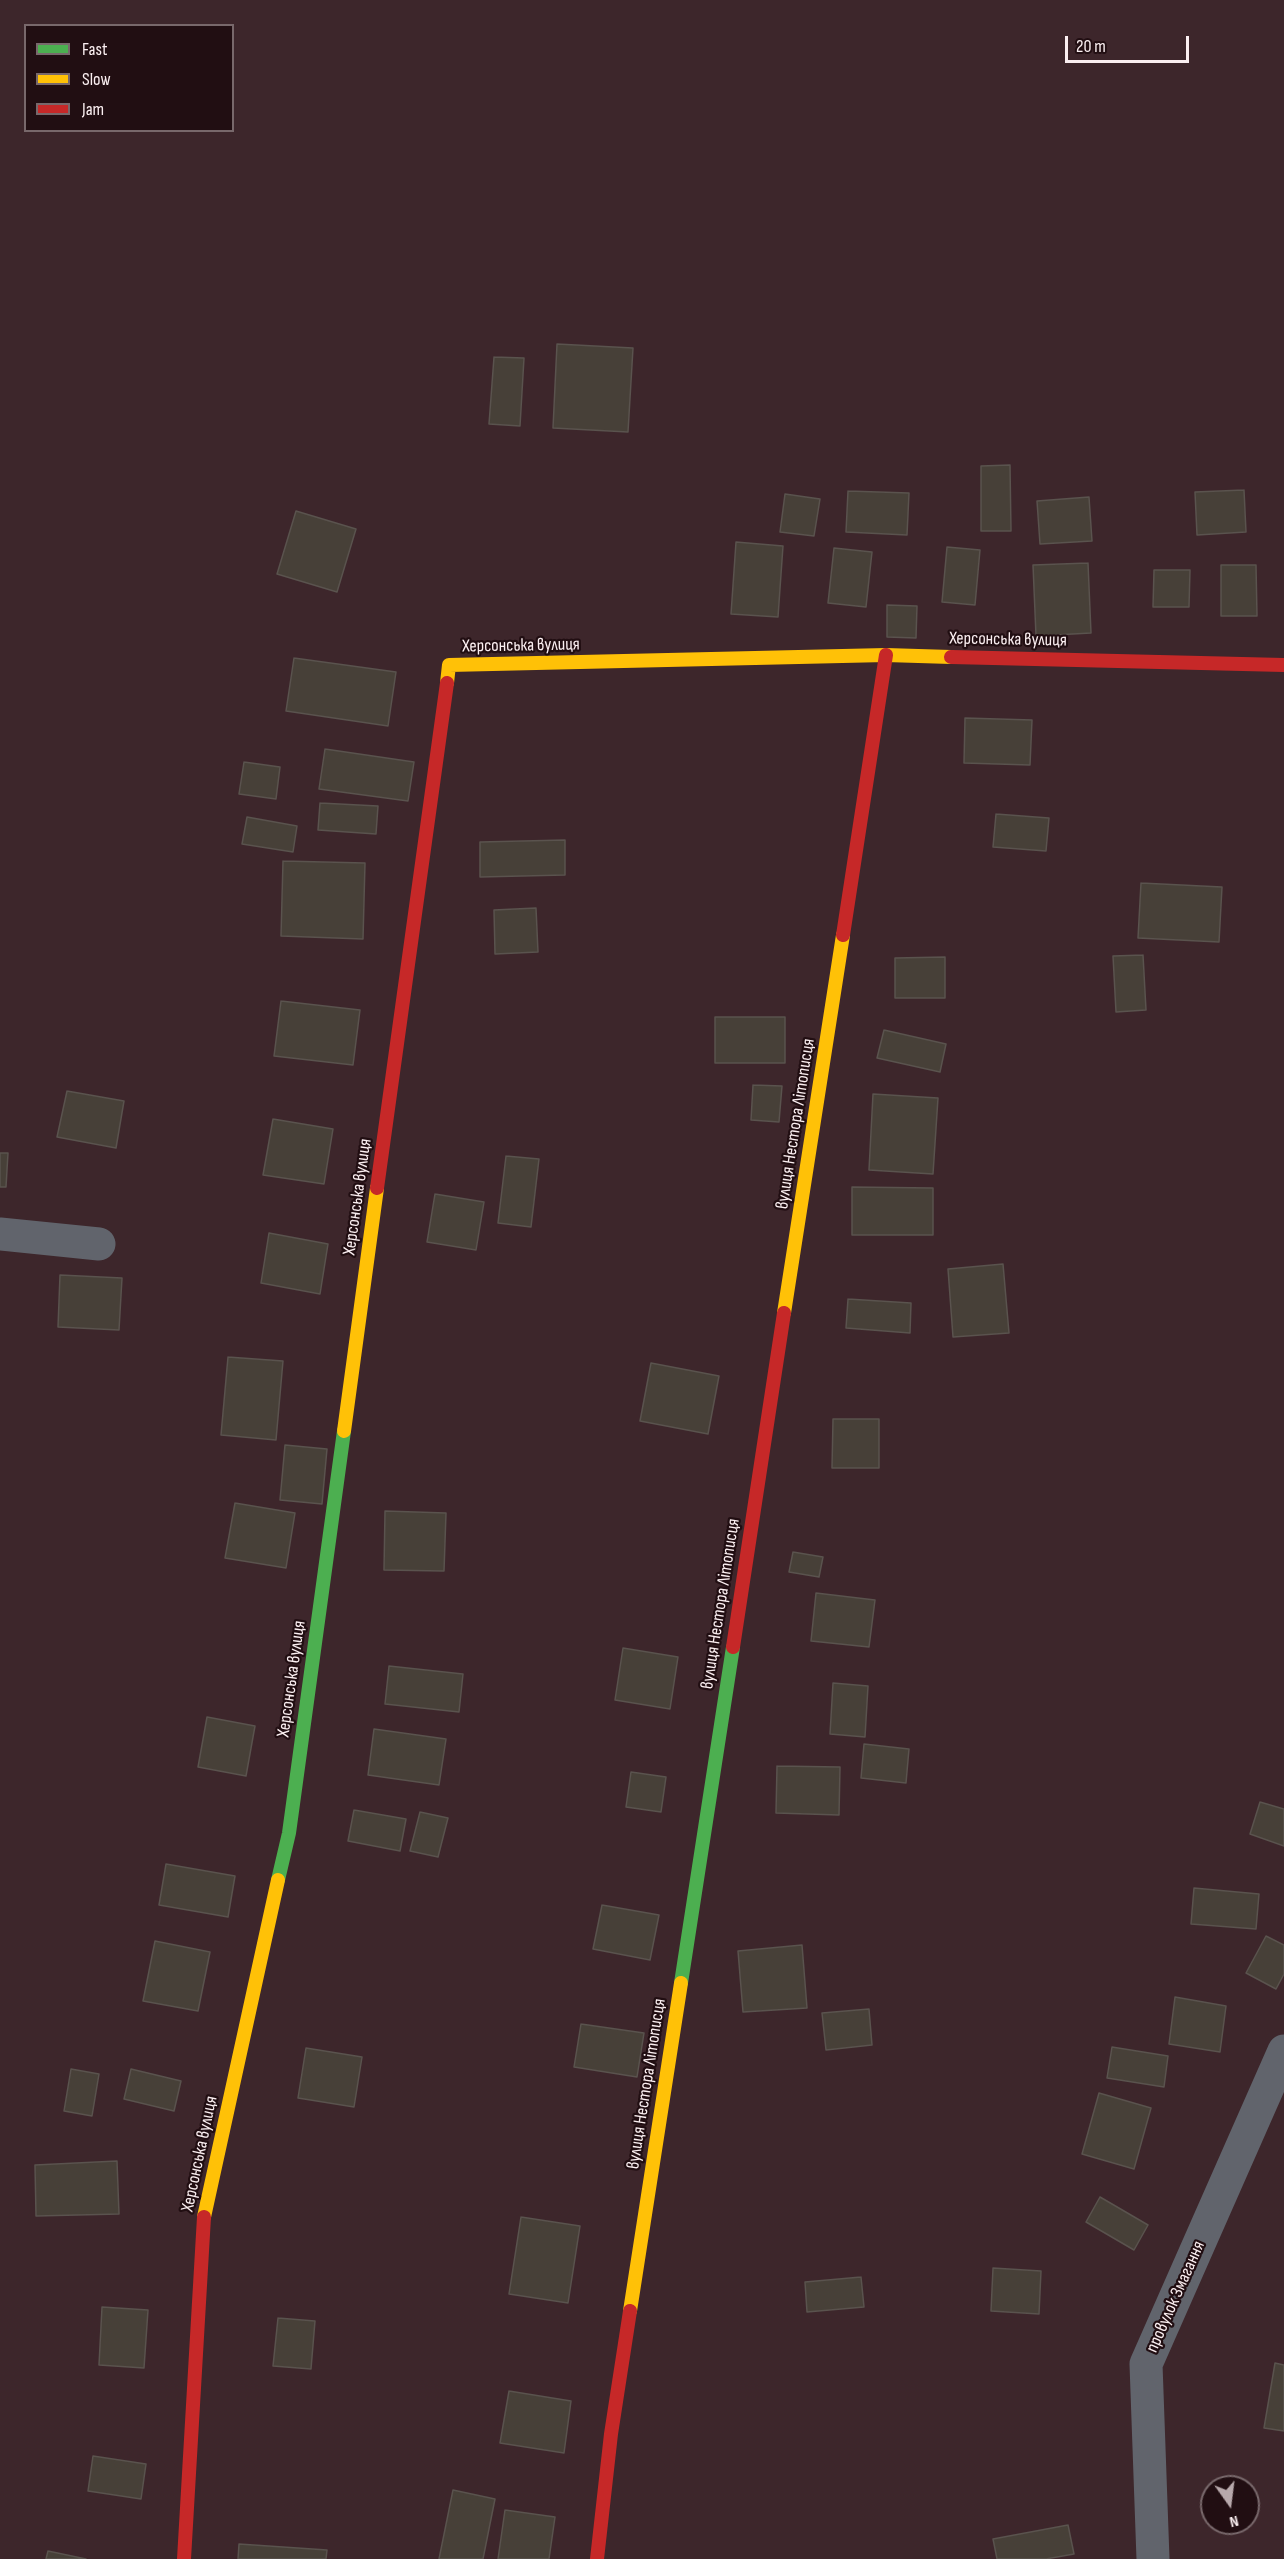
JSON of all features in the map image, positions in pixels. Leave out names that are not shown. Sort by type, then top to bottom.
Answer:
[{"type":"street","name":"Херсонська вулиця","points":[[184,2559],[205,2208],[289,1833],[449,665],[886,655],[1284,665]]},
{"type":"street","name":"вулиця Нестора Літописця","points":[[597,2559],[613,2423],[886,655]]},
{"type":"street","points":[[0,1234],[99,1244]]},
{"type":"street","name":"провулок Змагання","points":[[1153,2559],[1146,2364],[1284,2051]]},
{"type":"building","points":[[557,344],[633,348],[628,432],[553,428]]},
{"type":"building","points":[[494,357],[524,358],[520,426],[489,424]]},
{"type":"building","points":[[1010,465],[1011,531],[981,531],[981,466]]},
{"type":"building","points":[[1244,490],[1246,532],[1197,535],[1195,492]]},
{"type":"building","points":[[848,491],[909,493],[907,535],[846,532]]},
{"type":"building","points":[[785,494],[820,499],[814,536],[780,532]]},
{"type":"building","points":[[1089,497],[1092,541],[1040,544],[1037,501]]},
{"type":"building","points":[[296,511],[356,529],[337,592],[277,574]]},
{"type":"building","points":[[736,542],[783,546],[778,617],[731,614]]},
{"type":"building","points":[[947,547],[980,550],[975,605],[942,602]]},
{"type":"building","points":[[834,548],[872,552],[866,607],[828,603]]},
{"type":"building","points":[[1088,563],[1091,633],[1036,636],[1033,565]]},
{"type":"building","points":[[1221,565],[1256,565],[1257,616],[1221,616]]},
{"type":"building","points":[[1154,570],[1190,570],[1189,607],[1153,607]]},
{"type":"building","points":[[887,605],[917,606],[916,638],[887,637]]},
{"type":"building","points":[[294,658],[396,672],[388,726],[286,711]]},
{"type":"building","points":[[965,718],[1032,720],[1030,765],[964,763]]},
{"type":"building","points":[[325,749],[414,762],[408,801],[319,789]]},
{"type":"building","points":[[244,762],[280,767],[276,799],[239,794]]},
{"type":"building","points":[[320,803],[378,806],[376,834],[318,830]]},
{"type":"building","points":[[996,814],[1049,818],[1046,851],[993,847]]},
{"type":"building","points":[[247,817],[297,826],[293,852],[242,844]]},
{"type":"building","points":[[565,840],[565,875],[480,877],[480,842]]},
{"type":"building","points":[[283,861],[365,863],[363,939],[281,936]]},
{"type":"building","points":[[1141,883],[1222,887],[1219,942],[1138,938]]},
{"type":"building","points":[[536,908],[538,952],[495,954],[494,910]]},
{"type":"building","points":[[1143,955],[1146,1010],[1116,1012],[1113,956]]},
{"type":"building","points":[[945,957],[945,998],[895,998],[895,958]]},
{"type":"building","points":[[281,1001],[360,1010],[353,1065],[274,1056]]},
{"type":"building","points":[[715,1017],[785,1017],[785,1063],[715,1063]]},
{"type":"building","points":[[884,1030],[946,1044],[940,1072],[877,1058]]},
{"type":"building","points":[[753,1085],[782,1086],[779,1122],[751,1120]]},
{"type":"building","points":[[67,1091],[124,1101],[116,1148],[57,1137]]},
{"type":"building","points":[[873,1094],[938,1098],[933,1174],[869,1170]]},
{"type":"building","points":[[273,1119],[333,1129],[324,1184],[263,1175]]},
{"type":"building","points":[[0,1153],[8,1153],[6,1187],[0,1187]]},
{"type":"building","points":[[506,1156],[539,1159],[531,1227],[498,1223]]},
{"type":"building","points":[[852,1187],[933,1188],[933,1235],[852,1235]]},
{"type":"building","points":[[435,1194],[484,1202],[476,1250],[427,1242]]},
{"type":"building","points":[[269,1233],[328,1244],[320,1294],[261,1283]]},
{"type":"building","points":[[1003,1264],[1009,1333],[953,1337],[948,1269]]},
{"type":"building","points":[[60,1275],[122,1278],[119,1330],[58,1327]]},
{"type":"building","points":[[848,1299],[911,1303],[910,1333],[846,1328]]},
{"type":"building","points":[[228,1357],[283,1361],[276,1440],[221,1435]]},
{"type":"building","points":[[651,1363],[719,1376],[708,1434],[640,1421]]},
{"type":"building","points":[[833,1419],[879,1419],[879,1468],[832,1468]]},
{"type":"building","points":[[285,1445],[327,1449],[322,1504],[280,1500]]},
{"type":"building","points":[[235,1503],[295,1513],[286,1568],[225,1558]]},
{"type":"building","points":[[385,1511],[446,1513],[444,1571],[384,1570]]},
{"type":"building","points":[[793,1552],[823,1557],[819,1577],[789,1572]]},
{"type":"building","points":[[816,1593],[875,1600],[869,1647],[811,1641]]},
{"type":"building","points":[[623,1648],[678,1657],[670,1709],[615,1700]]},
{"type":"building","points":[[389,1666],[463,1674],[459,1712],[385,1704]]},
{"type":"building","points":[[833,1683],[868,1686],[865,1737],[830,1734]]},
{"type":"building","points":[[207,1717],[255,1726],[246,1776],[198,1767]]},
{"type":"building","points":[[374,1729],[446,1739],[439,1785],[368,1775]]},
{"type":"building","points":[[864,1744],[909,1749],[906,1783],[861,1778]]},
{"type":"building","points":[[777,1766],[840,1767],[839,1815],[776,1813]]},
{"type":"building","points":[[631,1772],[666,1777],[661,1812],[626,1807]]},
{"type":"building","points":[[1260,1802],[1284,1809],[1284,1846],[1250,1834]]},
{"type":"building","points":[[354,1810],[406,1819],[400,1851],[348,1841]]},
{"type":"building","points":[[420,1812],[448,1818],[438,1857],[410,1851]]},
{"type":"building","points":[[166,1864],[235,1876],[228,1917],[159,1905]]},
{"type":"building","points":[[1194,1888],[1259,1894],[1256,1929],[1191,1924]]},
{"type":"building","points":[[602,1905],[659,1915],[650,1960],[593,1949]]},
{"type":"building","points":[[1266,1936],[1284,1945],[1284,1974],[1276,1989],[1246,1973]]},
{"type":"building","points":[[155,1941],[210,1952],[198,2011],[143,2001]]},
{"type":"building","points":[[802,1945],[807,2008],[743,2012],[738,1951]]},
{"type":"building","points":[[1175,1997],[1226,2006],[1220,2052],[1169,2044]]},
{"type":"building","points":[[869,2009],[872,2045],[826,2050],[822,2013]]},
{"type":"building","points":[[581,2024],[644,2033],[637,2077],[574,2067]]},
{"type":"building","points":[[1112,2047],[1168,2056],[1164,2087],[1107,2078]]},
{"type":"building","points":[[306,2048],[362,2057],[354,2107],[298,2098]]},
{"type":"building","points":[[71,2069],[99,2074],[92,2116],[64,2111]]},
{"type":"building","points":[[131,2069],[181,2081],[174,2111],[124,2099]]},
{"type":"building","points":[[1099,2093],[1151,2108],[1134,2169],[1082,2154]]},
{"type":"building","points":[[117,2161],[119,2214],[36,2216],[35,2165]]},
{"type":"building","points":[[1100,2197],[1148,2225],[1134,2250],[1086,2222]]},
{"type":"building","points":[[521,2217],[580,2226],[568,2303],[509,2294]]},
{"type":"building","points":[[993,2268],[1041,2271],[1039,2314],[991,2311]]},
{"type":"building","points":[[861,2277],[864,2307],[807,2312],[805,2282]]},
{"type":"building","points":[[102,2307],[148,2310],[144,2368],[99,2365]]},
{"type":"building","points":[[278,2318],[315,2321],[311,2369],[273,2366]]},
{"type":"building","points":[[1275,2363],[1284,2365],[1284,2431],[1264,2428]]},
{"type":"building","points":[[509,2391],[571,2401],[564,2453],[500,2443]]},
{"type":"building","points":[[93,2456],[146,2464],[141,2499],[88,2491]]},
{"type":"building","points":[[453,2490],[495,2499],[483,2559],[439,2559]]},
{"type":"building","points":[[505,2510],[555,2517],[549,2559],[498,2559]]},
{"type":"building","points":[[1068,2525],[1074,2554],[1046,2559],[997,2559],[993,2539]]},
{"type":"building","points":[[239,2544],[327,2550],[326,2559],[238,2559]]},
{"type":"building","points":[[48,2551],[86,2559],[46,2559]]},
{"type":"traffic: fast","points":[[278,1880],[289,1833],[344,1431]]},
{"type":"traffic: fast","points":[[681,1983],[733,1647]]},
{"type":"traffic: slow","points":[[447,683],[449,665],[886,655],[951,657]]},
{"type":"traffic: slow","points":[[784,1313],[843,935]]},
{"type":"traffic: slow","points":[[344,1431],[377,1188]]},
{"type":"traffic: slow","points":[[204,2217],[278,1880]]},
{"type":"traffic: slow","points":[[630,2311],[681,1983]]},
{"type":"traffic: jam","points":[[843,935],[886,655]]},
{"type":"traffic: jam","points":[[951,657],[1284,665]]},
{"type":"traffic: jam","points":[[377,1188],[447,683]]},
{"type":"traffic: jam","points":[[733,1647],[784,1313]]},
{"type":"traffic: jam","points":[[184,2559],[204,2217]]},
{"type":"traffic: jam","points":[[597,2559],[611,2434],[630,2311]]}]
